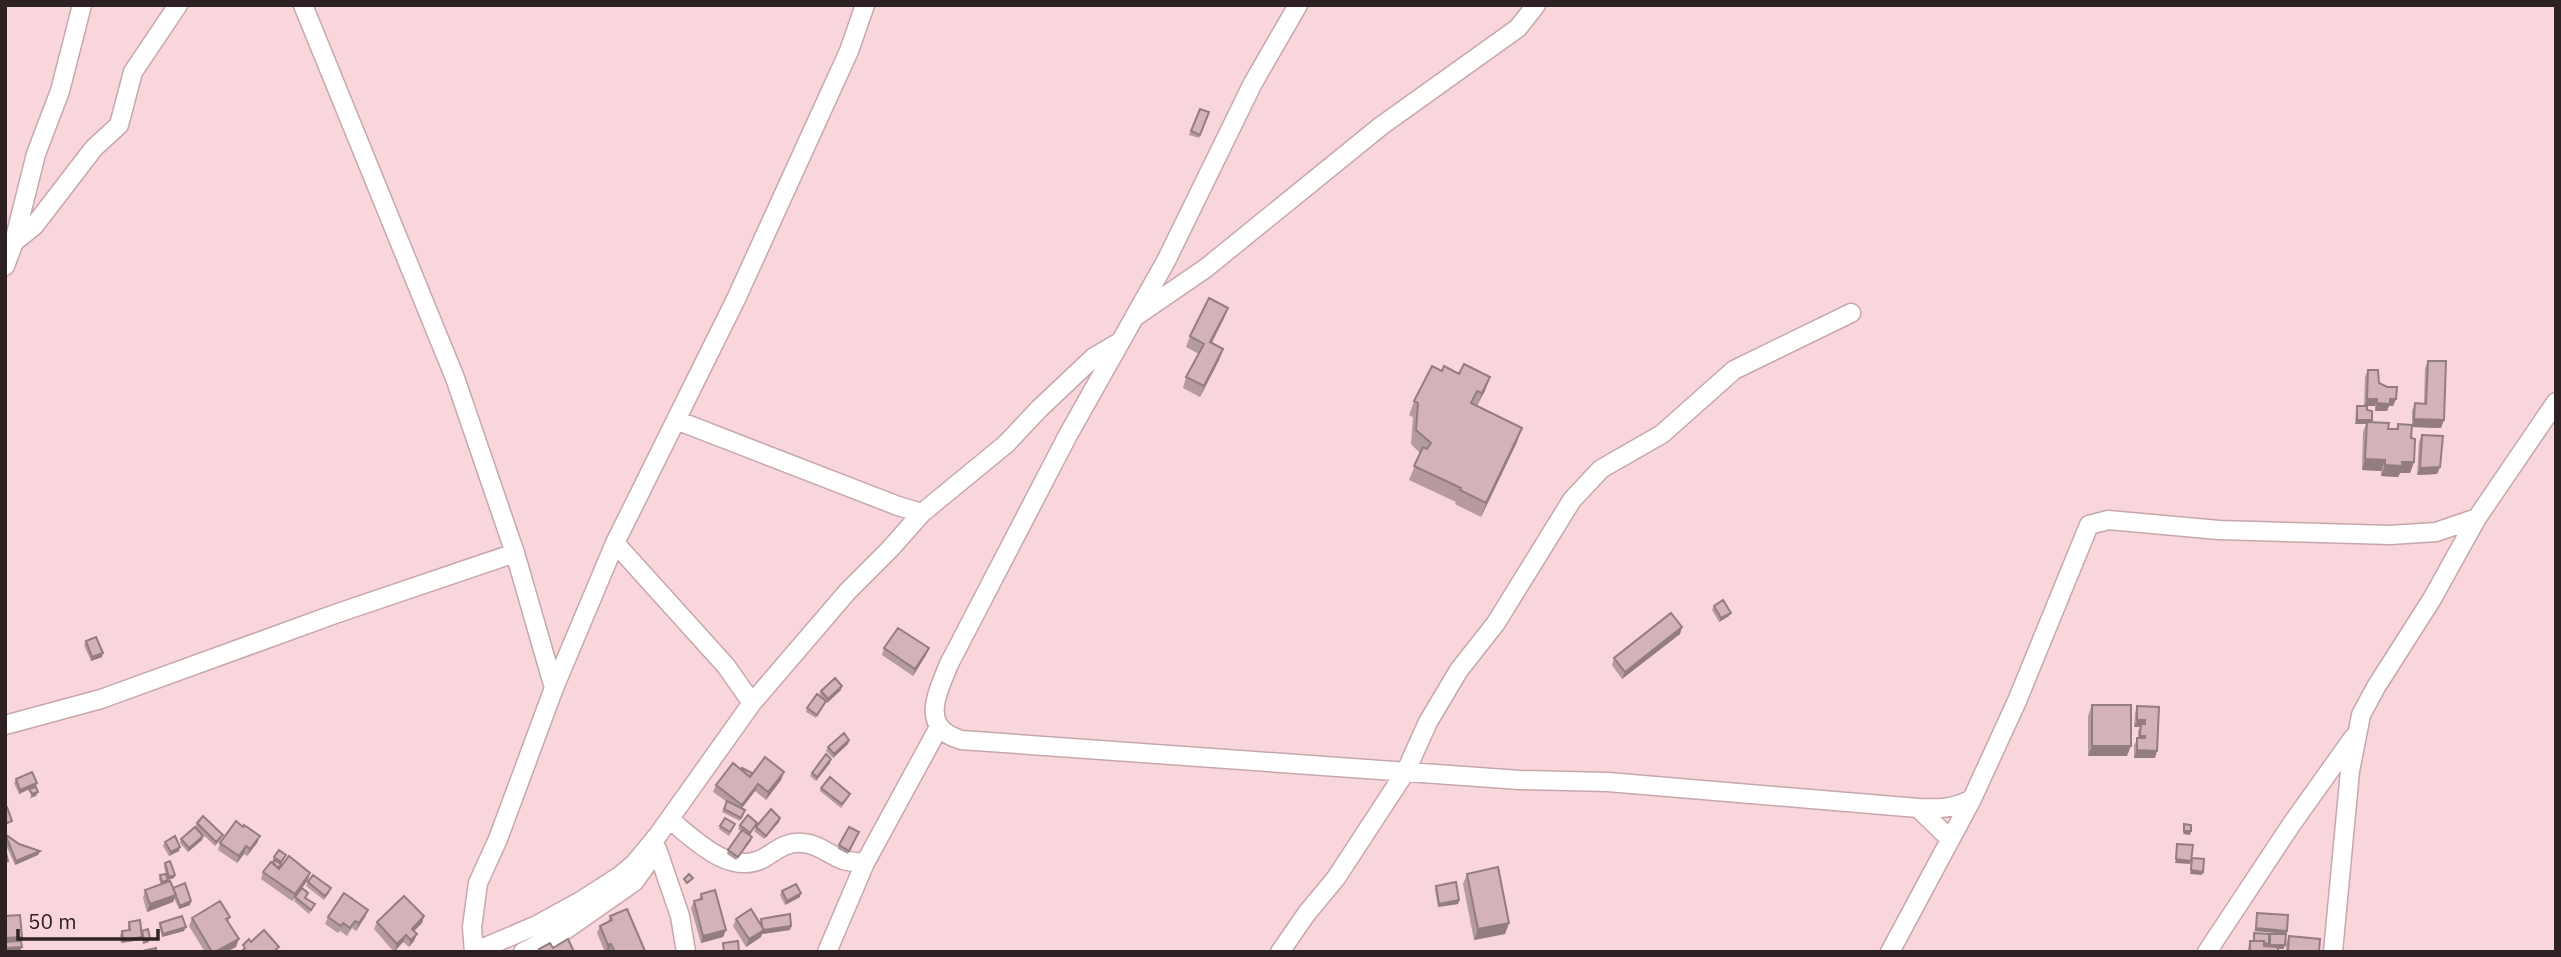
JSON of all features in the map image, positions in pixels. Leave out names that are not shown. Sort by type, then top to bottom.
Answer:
[{"type":"street","points":[[5,266],[14,242],[36,154],[60,91],[82,5]]},
{"type":"street","points":[[14,242],[34,226],[94,148],[119,125],[133,72],[178,5]]},
{"type":"street","points":[[303,5],[455,378],[515,554],[554,688]]},
{"type":"street","points":[[865,5],[849,51],[742,287],[615,543],[554,688],[498,839],[478,883],[472,928],[474,952],[537,925],[621,875],[658,835],[752,703],[848,591],[890,550],[922,513],[1006,444],[1094,358],[1121,341]]},
{"type":"street","points":[[1298,5],[1253,83],[1166,261],[1068,435],[949,664],[936,698],[934,713],[939,727],[948,736],[983,743],[1520,780],[1608,782],[1918,808],[1957,807],[1972,799]]},
{"type":"street","points":[[1133,318],[1206,268],[1381,126],[1518,29],[1536,5]]},
{"type":"street","points":[[1280,952],[1336,878],[1406,771],[1428,722],[1459,670],[1503,613],[1572,499],[1601,468],[1661,434],[1734,370],[1851,313]]},
{"type":"street","points":[[2333,952],[2342,847],[2356,734],[2361,715],[2477,518],[2556,402]]},
{"type":"street","points":[[676,421],[922,513]]},
{"type":"street","points":[[1890,952],[1972,799],[2017,701],[2089,525],[2108,520],[2219,530],[2390,536],[2436,532],[2477,518]]},
{"type":"street","points":[[615,543],[726,666],[752,703]]},
{"type":"street","points":[[5,725],[101,699],[338,613],[515,554]]},
{"type":"street","points":[[827,952],[864,863],[939,727]]},
{"type":"street","points":[[2207,952],[2291,825],[2356,734]]},
{"type":"street","points":[[523,952],[564,931],[634,882],[674,823],[692,787]]},
{"type":"street","points":[[1918,808],[1949,838]]},
{"type":"street","points":[[674,823],[707,852],[735,861],[755,862],[784,845],[805,843],[818,846],[841,859],[864,863]]},
{"type":"street","points":[[657,849],[680,916],[686,952]]},
{"type":"building","points":[[1200,109],[1209,112],[1200,135],[1191,131]]},
{"type":"building","points":[[1209,298],[1228,308],[1210,342],[1223,349],[1204,386],[1186,377],[1204,344],[1190,336]]},
{"type":"building","points":[[2428,361],[2446,361],[2444,420],[2414,419],[2415,403],[2426,404]]},
{"type":"building","points":[[1464,364],[1490,377],[1482,393],[1477,391],[1471,403],[1522,428],[1486,503],[1414,466],[1423,447],[1427,449],[1431,443],[1416,430],[1418,403],[1414,401],[1432,366],[1442,371],[1444,366],[1459,374]]},
{"type":"building","points":[[2368,370],[2378,370],[2379,383],[2387,387],[2397,387],[2396,399],[2390,399],[2390,404],[2377,403],[2377,399],[2367,399]]},
{"type":"building","points":[[2357,406],[2367,406],[2367,410],[2372,411],[2372,420],[2357,420]]},
{"type":"building","points":[[2367,422],[2389,423],[2388,429],[2398,429],[2398,424],[2412,425],[2411,438],[2415,439],[2414,462],[2402,462],[2402,466],[2385,465],[2385,460],[2365,459]]},
{"type":"building","points":[[2422,435],[2443,436],[2440,467],[2420,468]]},
{"type":"building","points":[[1723,600],[1731,613],[1721,618],[1714,606]]},
{"type":"building","points":[[1671,613],[1682,627],[1625,672],[1614,658]]},
{"type":"building","points":[[898,628],[929,648],[915,669],[884,648]]},
{"type":"building","points":[[96,637],[103,653],[92,657],[86,641]]},
{"type":"building","points":[[835,678],[842,686],[828,699],[821,691]]},
{"type":"building","points":[[817,694],[826,701],[817,715],[807,708]]},
{"type":"building","points":[[2092,705],[2131,705],[2131,746],[2092,746]]},
{"type":"building","points":[[2137,706],[2159,707],[2157,751],[2137,750],[2137,738],[2145,738],[2140,736],[2141,724],[2145,724],[2145,720],[2137,720]]},
{"type":"building","points":[[844,733],[849,740],[834,754],[828,747]]},
{"type":"building","points":[[826,754],[831,759],[817,777],[812,773]]},
{"type":"building","points":[[765,757],[784,772],[768,792],[758,784],[742,805],[716,785],[733,763],[750,777]]},
{"type":"building","points":[[742,770],[752,773],[750,777]]},
{"type":"building","points":[[32,772],[37,783],[20,790],[16,779]]},
{"type":"building","points":[[830,777],[850,794],[842,804],[821,788]]},
{"type":"building","points":[[36,787],[38,792],[32,794],[29,789]]},
{"type":"building","points":[[727,801],[745,810],[741,818],[724,809]]},
{"type":"building","points":[[5,807],[12,821],[5,824]]},
{"type":"building","points":[[771,809],[780,818],[766,836],[756,827]]},
{"type":"building","points":[[748,815],[757,823],[750,833],[740,825]]},
{"type":"building","points":[[203,816],[223,835],[216,842],[197,823]]},
{"type":"building","points":[[725,818],[735,824],[730,832],[720,826]]},
{"type":"building","points":[[236,821],[260,836],[250,849],[246,846],[239,856],[220,843]]},
{"type":"building","points":[[2184,824],[2191,825],[2191,831],[2184,831]]},
{"type":"building","points":[[195,827],[203,836],[189,848],[181,839]]},
{"type":"building","points":[[849,827],[859,832],[849,851],[839,845]]},
{"type":"building","points":[[742,830],[752,837],[738,857],[728,850]]},
{"type":"building","points":[[5,834],[19,844],[40,851],[16,861]]},
{"type":"building","points":[[175,836],[180,847],[171,852],[165,842]]},
{"type":"building","points":[[2177,844],[2193,845],[2191,861],[2176,859]]},
{"type":"building","points":[[279,850],[286,855],[281,862],[274,857]]},
{"type":"building","points":[[289,856],[310,873],[295,894],[263,872],[271,862],[279,869]]},
{"type":"building","points":[[2192,858],[2204,859],[2203,872],[2191,870]]},
{"type":"building","points":[[170,861],[175,875],[169,877],[165,863]]},
{"type":"building","points":[[1498,867],[1509,923],[1478,929],[1467,874]]},
{"type":"building","points":[[166,874],[168,880],[162,882],[160,875]]},
{"type":"building","points":[[689,874],[693,878],[687,883],[684,879]]},
{"type":"building","points":[[313,875],[331,888],[325,896],[308,882]]},
{"type":"building","points":[[170,881],[176,895],[150,904],[145,890]]},
{"type":"building","points":[[1456,882],[1459,900],[1439,904],[1436,886]]},
{"type":"building","points":[[185,883],[191,901],[180,906],[173,888]]},
{"type":"building","points":[[796,884],[801,893],[787,901],[782,891]]},
{"type":"building","points":[[302,888],[308,893],[305,898],[315,904],[311,910],[295,897]]},
{"type":"building","points":[[715,890],[726,930],[703,936],[694,901],[702,899],[701,894]]},
{"type":"building","points":[[344,893],[368,910],[359,923],[355,921],[350,928],[343,923],[341,926],[328,917]]},
{"type":"building","points":[[404,896],[424,916],[412,929],[417,934],[411,940],[406,935],[397,944],[377,922]]},
{"type":"building","points":[[220,901],[230,917],[226,919],[239,939],[212,952],[192,918]]},
{"type":"building","points":[[627,909],[645,951],[643,952],[615,952],[611,944],[608,945],[600,926],[612,920],[610,916]]},
{"type":"building","points":[[751,909],[764,930],[749,939],[736,919]]},
{"type":"building","points":[[2257,913],[2288,915],[2287,931],[2256,928]]},
{"type":"building","points":[[790,914],[791,926],[763,930],[761,919]]},
{"type":"building","points":[[20,915],[22,937],[5,938],[5,916]]},
{"type":"building","points":[[182,916],[186,927],[163,934],[160,923]]},
{"type":"building","points":[[140,920],[142,937],[123,940],[122,931],[130,930],[129,922]]},
{"type":"building","points":[[148,929],[150,938],[144,940],[142,931]]},
{"type":"building","points":[[264,930],[279,947],[273,952],[241,952],[249,939],[251,942]]},
{"type":"building","points":[[2254,933],[2269,934],[2269,944],[2254,941]]},
{"type":"building","points":[[2270,934],[2286,934],[2285,945],[2270,945]]},
{"type":"building","points":[[2289,936],[2320,939],[2319,952],[2288,952]]},
{"type":"building","points":[[568,939],[574,952],[541,952],[539,949],[550,943],[553,948]]},
{"type":"building","points":[[21,941],[22,947],[5,948],[5,942]]},
{"type":"building","points":[[738,941],[739,952],[724,952],[723,943]]},
{"type":"building","points":[[2250,941],[2264,941],[2264,946],[2278,947],[2278,952],[2250,952]]},
{"type":"building","points":[[156,948],[156,952],[138,952]]}]
